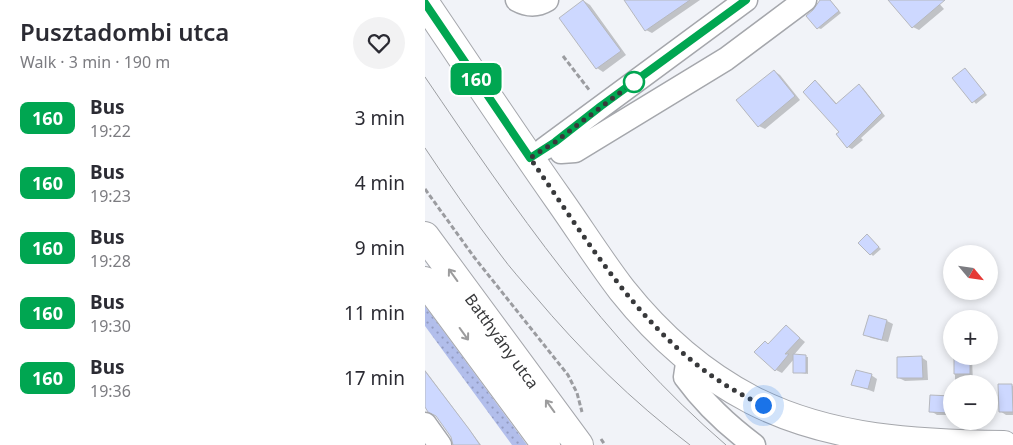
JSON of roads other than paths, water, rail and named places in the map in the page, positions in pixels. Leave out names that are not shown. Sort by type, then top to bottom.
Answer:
[{"type":"main road","points":[[425,3],[622,290],[651,323],[688,357],[734,390],[794,417],[869,437],[919,444],[1004,445]]},
{"type":"main road","name":"Batthyány utca","points":[[425,236],[590,442]]},
{"type":"main road","name":"Batthyány utca","points":[[425,280],[546,445]]},
{"type":"street","points":[[517,0],[524,4],[533,5],[547,0]]},
{"type":"street","points":[[530,158],[555,142],[746,0]]},
{"type":"street","points":[[555,142],[561,152],[575,151],[727,60],[805,0]]},
{"type":"street","points":[[688,357],[685,376],[700,397],[733,430],[754,445]]},
{"type":"street","points":[[425,424],[440,445]]},
{"type":"tram line","points":[[425,77],[527,224],[563,271],[640,362],[682,405],[726,445]]},
{"type":"tram line","points":[[425,148],[504,259],[552,316],[628,393],[690,445]]}]
